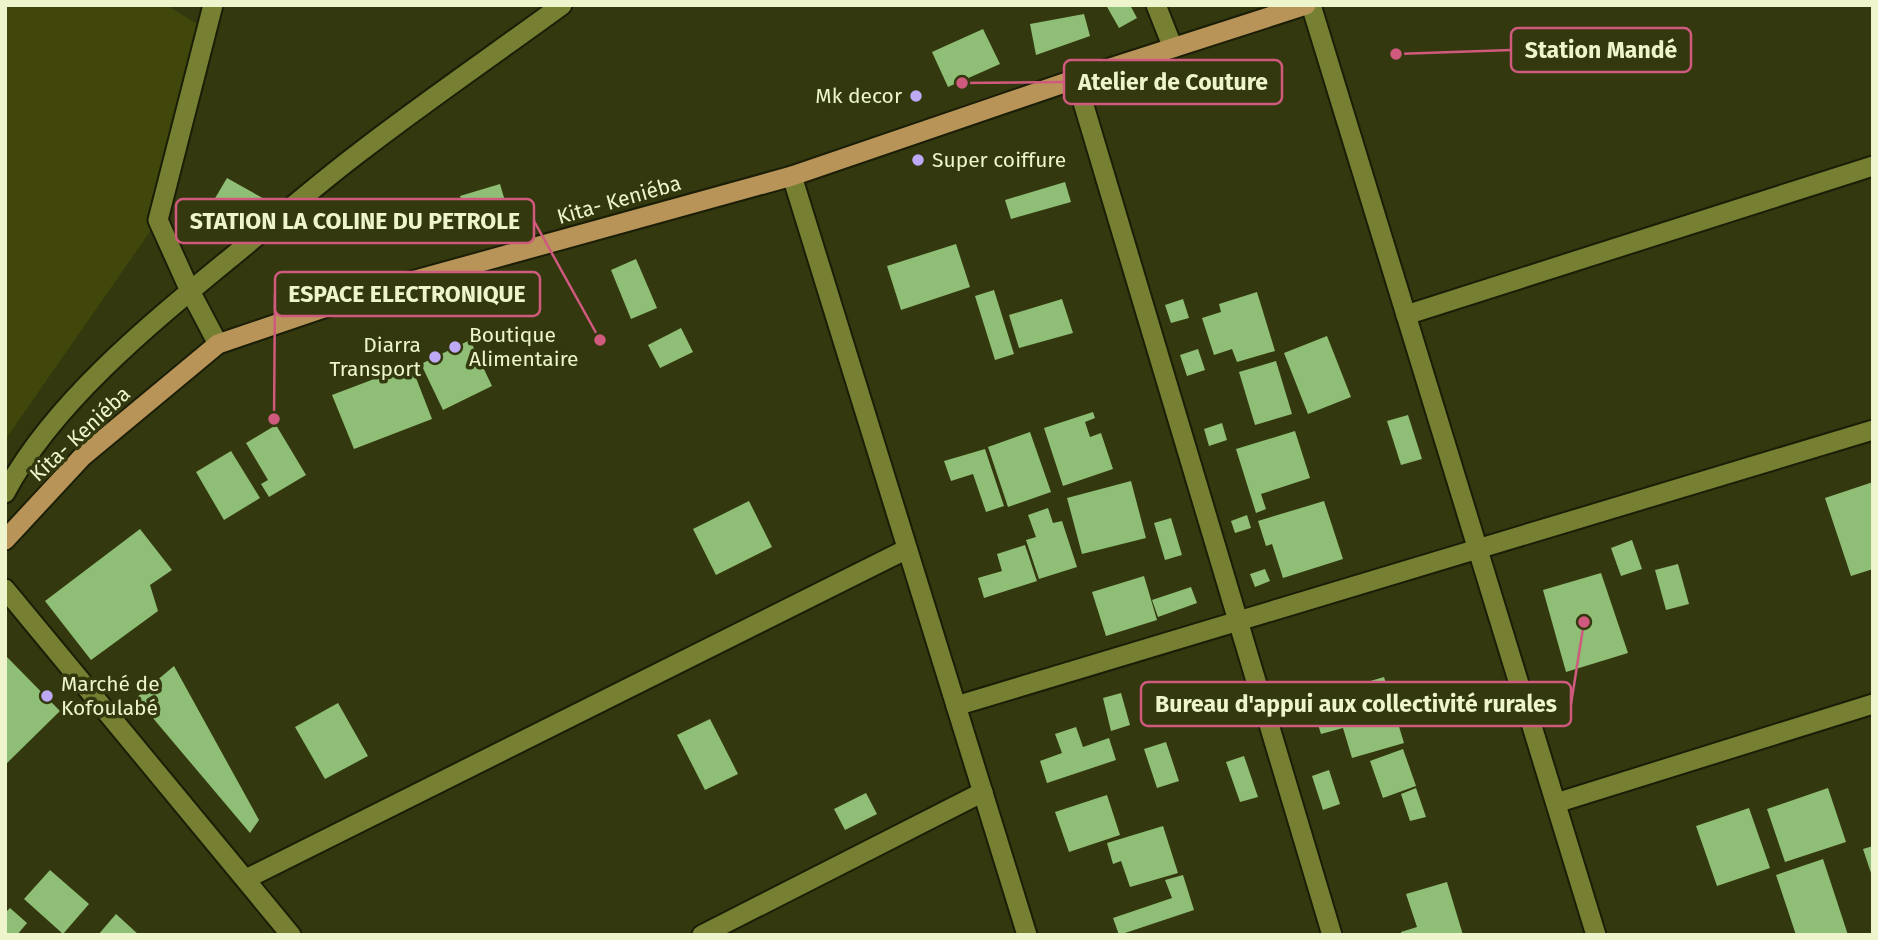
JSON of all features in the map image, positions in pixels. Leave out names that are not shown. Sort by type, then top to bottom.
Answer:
[{"type":"main road","name":"Kita- Keniéba","points":[[5,540],[82,457],[218,344],[365,294],[792,176],[1076,79],[1309,5]]},
{"type":"street","points":[[213,5],[158,220],[190,291],[218,344]]},
{"type":"street","points":[[5,492],[48,429],[106,366],[190,291],[359,153],[562,5]]},
{"type":"street","points":[[1156,5],[1172,48]]},
{"type":"street","points":[[1309,5],[1596,935]]},
{"type":"street","points":[[1076,79],[1332,935]]},
{"type":"street","points":[[1406,315],[1873,166]]},
{"type":"street","points":[[792,176],[1027,935]]},
{"type":"street","points":[[956,706],[1873,430]]},
{"type":"street","points":[[246,878],[907,549]]},
{"type":"street","points":[[5,589],[291,935]]},
{"type":"street","points":[[1556,803],[1873,704]]},
{"type":"street","points":[[702,935],[983,792]]},
{"type":"green space","points":[[5,5],[166,5],[207,30],[158,220],[5,440]]},
{"type":"building","points":[[1106,5],[1130,5],[1137,18],[1119,28]]},
{"type":"building","points":[[1084,14],[1090,36],[1036,55],[1030,24]]},
{"type":"building","points":[[983,29],[1000,64],[948,87],[932,52]]},
{"type":"building","points":[[227,178],[275,205],[263,227],[214,200]]},
{"type":"building","points":[[1065,182],[1071,202],[1011,219],[1005,200]]},
{"type":"building","points":[[500,184],[507,208],[468,220],[460,196]]},
{"type":"building","points":[[956,244],[970,287],[901,310],[887,266]]},
{"type":"building","points":[[636,259],[657,308],[631,319],[611,270]]},
{"type":"building","points":[[994,290],[1014,354],[995,360],[975,296]]},
{"type":"building","points":[[1257,292],[1275,351],[1237,362],[1232,349],[1214,355],[1202,318],[1221,312],[1219,304]]},
{"type":"building","points":[[1062,299],[1073,333],[1019,348],[1009,315]]},
{"type":"building","points":[[1183,299],[1189,318],[1171,323],[1165,305]]},
{"type":"building","points":[[681,328],[693,352],[660,368],[648,345]]},
{"type":"building","points":[[1327,336],[1351,397],[1308,414],[1284,353]]},
{"type":"building","points":[[470,340],[492,386],[443,410],[421,364]]},
{"type":"building","points":[[1198,349],[1205,370],[1187,376],[1180,355]]},
{"type":"building","points":[[1276,361],[1292,414],[1255,425],[1239,372]]},
{"type":"building","points":[[411,365],[432,419],[354,449],[332,395]]},
{"type":"building","points":[[1093,412],[1095,418],[1085,422],[1090,437],[1101,433],[1113,469],[1063,486],[1044,428]]},
{"type":"building","points":[[1408,415],[1422,459],[1401,465],[1387,421]]},
{"type":"building","points":[[1222,423],[1227,440],[1209,446],[1204,429]]},
{"type":"building","points":[[276,425],[306,475],[269,497],[261,484],[268,480],[246,443]]},
{"type":"building","points":[[1295,431],[1310,478],[1261,494],[1266,509],[1256,513],[1236,449]]},
{"type":"building","points":[[1030,432],[1051,492],[1008,507],[988,447]]},
{"type":"building","points":[[985,449],[1004,506],[986,512],[973,474],[951,481],[944,461]]},
{"type":"building","points":[[231,451],[260,498],[224,520],[196,472]]},
{"type":"building","points":[[1131,481],[1146,538],[1082,554],[1067,498]]},
{"type":"building","points":[[1873,482],[1873,569],[1851,576],[1825,498]]},
{"type":"building","points":[[749,501],[772,547],[716,575],[693,529]]},
{"type":"building","points":[[1324,501],[1343,559],[1283,578],[1272,544],[1266,546],[1258,521]]},
{"type":"building","points":[[1048,508],[1053,523],[1062,521],[1077,567],[1039,579],[1026,540],[1036,537],[1028,515]]},
{"type":"building","points":[[1247,515],[1251,528],[1235,533],[1231,521]]},
{"type":"building","points":[[1171,518],[1182,555],[1165,560],[1154,523]]},
{"type":"building","points":[[140,529],[172,570],[150,585],[158,611],[91,660],[45,601]]},
{"type":"building","points":[[1632,540],[1642,569],[1621,576],[1611,548]]},
{"type":"building","points":[[1025,545],[1037,581],[984,598],[978,578],[1002,571],[997,554]]},
{"type":"building","points":[[1678,564],[1689,604],[1666,610],[1655,570]]},
{"type":"building","points":[[1265,569],[1270,581],[1255,587],[1250,574]]},
{"type":"building","points":[[1601,573],[1628,653],[1566,672],[1543,590]]},
{"type":"building","points":[[1144,576],[1157,620],[1106,636],[1092,592]]},
{"type":"building","points":[[1191,587],[1197,603],[1158,617],[1152,600]]},
{"type":"building","points":[[5,655],[60,711],[5,765]]},
{"type":"building","points":[[174,666],[259,820],[250,833],[136,698]]},
{"type":"building","points":[[1384,677],[1404,743],[1352,758],[1343,728],[1321,734],[1310,699]]},
{"type":"building","points":[[1121,693],[1130,725],[1111,731],[1103,698]]},
{"type":"building","points":[[338,703],[368,756],[325,779],[295,727]]},
{"type":"building","points":[[710,719],[738,774],[705,790],[677,735]]},
{"type":"building","points":[[1076,727],[1083,747],[1109,738],[1116,760],[1047,783],[1040,761],[1062,753],[1055,734]]},
{"type":"building","points":[[1166,742],[1179,781],[1157,788],[1144,749]]},
{"type":"building","points":[[1403,749],[1416,786],[1383,798],[1370,761]]},
{"type":"building","points":[[1244,756],[1258,797],[1240,802],[1226,762]]},
{"type":"building","points":[[1329,770],[1340,804],[1323,810],[1312,776]]},
{"type":"building","points":[[1416,788],[1426,817],[1410,821],[1401,794]]},
{"type":"building","points":[[1828,788],[1846,842],[1785,862],[1767,809]]},
{"type":"building","points":[[866,793],[877,814],[845,830],[834,809]]},
{"type":"building","points":[[1107,795],[1120,835],[1069,852],[1055,812]]},
{"type":"building","points":[[1749,808],[1770,868],[1717,886],[1696,826]]},
{"type":"building","points":[[1163,826],[1178,873],[1130,887],[1121,861],[1113,864],[1107,843]]},
{"type":"building","points":[[1873,846],[1873,876],[1872,876],[1863,849]]},
{"type":"building","points":[[1823,859],[1848,935],[1796,935],[1776,875]]},
{"type":"building","points":[[50,870],[89,904],[63,934],[24,899]]},
{"type":"building","points":[[1183,875],[1194,910],[1119,935],[1113,918],[1172,898],[1165,880]]},
{"type":"building","points":[[1447,882],[1463,935],[1402,935],[1401,932],[1417,927],[1406,894]]},
{"type":"building","points":[[10,908],[27,923],[17,935],[5,935],[5,913]]},
{"type":"building","points":[[116,914],[139,935],[98,935]]},
{"type":"place","name":"Station Mandé","points":[[1396,54]]},
{"type":"place","name":"Atelier de Couture","points":[[962,83]]},
{"type":"place","name":"Mk decor","points":[[916,96]]},
{"type":"place","name":"Super coiffure","points":[[918,160]]},
{"type":"place","name":"STATION LA COLINE DU PETROLE","points":[[600,340]]},
{"type":"place","name":"Boutique Alimentaire","points":[[455,347]]},
{"type":"place","name":"Diarra Transport","points":[[435,357]]},
{"type":"place","name":"ESPACE ELECTRONIQUE","points":[[274,419]]},
{"type":"place","name":"Bureau d'appui aux collectivité rurales","points":[[1584,622]]},
{"type":"place","name":"Marché de Kofoulabé","points":[[47,696]]}]
